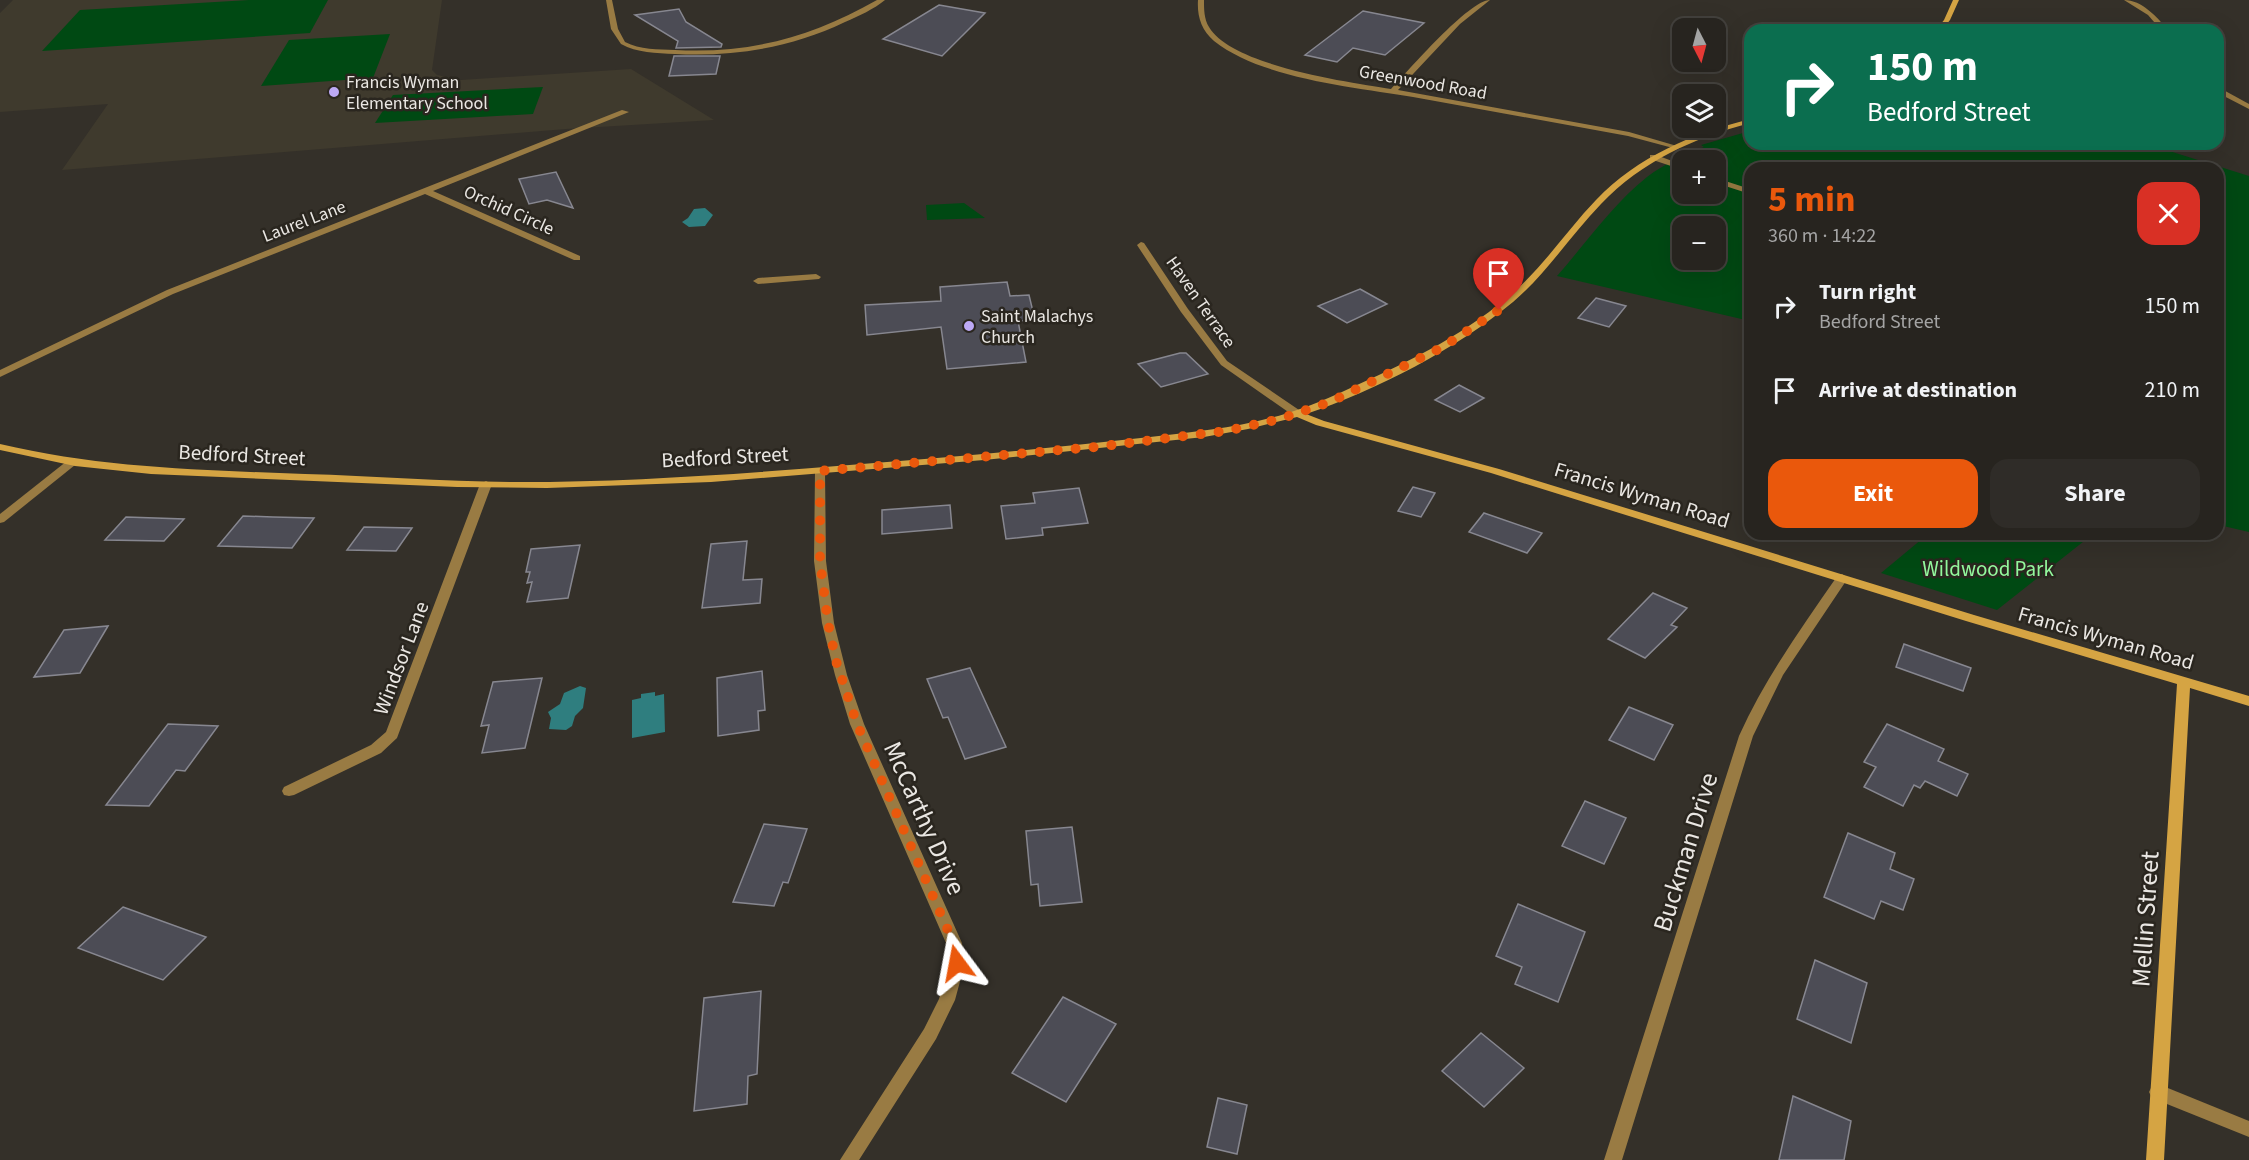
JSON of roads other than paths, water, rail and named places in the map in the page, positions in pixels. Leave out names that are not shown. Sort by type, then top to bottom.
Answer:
[{"type":"main road","points":[[1944,24],[1956,0]]},
{"type":"main road","name":"Bedford Street","points":[[0,447],[98,467],[543,485],[820,471],[1096,447],[1245,427],[1298,414],[1330,402],[1443,347],[1482,322],[1528,285],[1608,192],[1653,158],[1673,146],[1714,131],[1744,124]]},
{"type":"main road","name":"Francis Wyman Road","points":[[1298,414],[1320,423],[1495,471],[2249,700]]},
{"type":"main road","name":"Mellin Street","points":[[2156,1160],[2158,1092],[2184,681]]},
{"type":"street","points":[[609,0],[616,33],[623,43],[658,52],[704,54],[765,49],[792,42],[817,33],[882,0]]},
{"type":"street","name":"Greenwood Road","points":[[1201,0],[1202,23],[1217,40],[1236,51],[1306,75],[1629,134],[1673,146]]},
{"type":"street","points":[[1393,91],[1458,23],[1487,0]]},
{"type":"street","points":[[2127,0],[2150,14],[2159,24]]},
{"type":"street","points":[[2224,94],[2249,107]]},
{"type":"street","name":"Laurel Lane","points":[[0,374],[170,292],[428,192],[625,112]]},
{"type":"street","points":[[1653,158],[1672,164]]},
{"type":"street","points":[[1726,184],[1744,190]]},
{"type":"street","name":"Orchid Circle","points":[[428,192],[577,258]]},
{"type":"street","name":"Haven Terrace","points":[[1141,245],[1184,310],[1224,363],[1298,414]]},
{"type":"street","points":[[758,281],[816,277]]},
{"type":"street","points":[[0,520],[71,463]]},
{"type":"street","name":"McCarthy Drive","points":[[820,471],[820,561],[828,623],[838,666],[857,724],[954,944],[957,963],[947,1000],[930,1034],[849,1160]]},
{"type":"street","name":"Windsor Lane","points":[[289,791],[376,749],[392,735],[486,484]]},
{"type":"street","name":"Buckman Drive","points":[[1613,1160],[1746,736],[1761,699],[1842,578]]},
{"type":"street","points":[[2158,1092],[2249,1130]]},
{"type":"water","points":[[705,208],[713,215],[705,226],[689,227],[682,222],[694,209]]},
{"type":"water","points":[[580,686],[586,688],[583,708],[575,716],[572,726],[566,730],[549,729],[551,718],[548,712],[560,704],[564,693]]},
{"type":"water","points":[[655,692],[655,696],[664,694],[665,732],[632,738],[632,700],[641,698],[641,694]]},
{"type":"place","name":"Francis Wyman Elementary School","points":[[334,92]]},
{"type":"place","name":"Saint Malachys Church","points":[[969,326]]},
{"type":"park label","name":"Wildwood Park","points":[[1988,569]]}]
